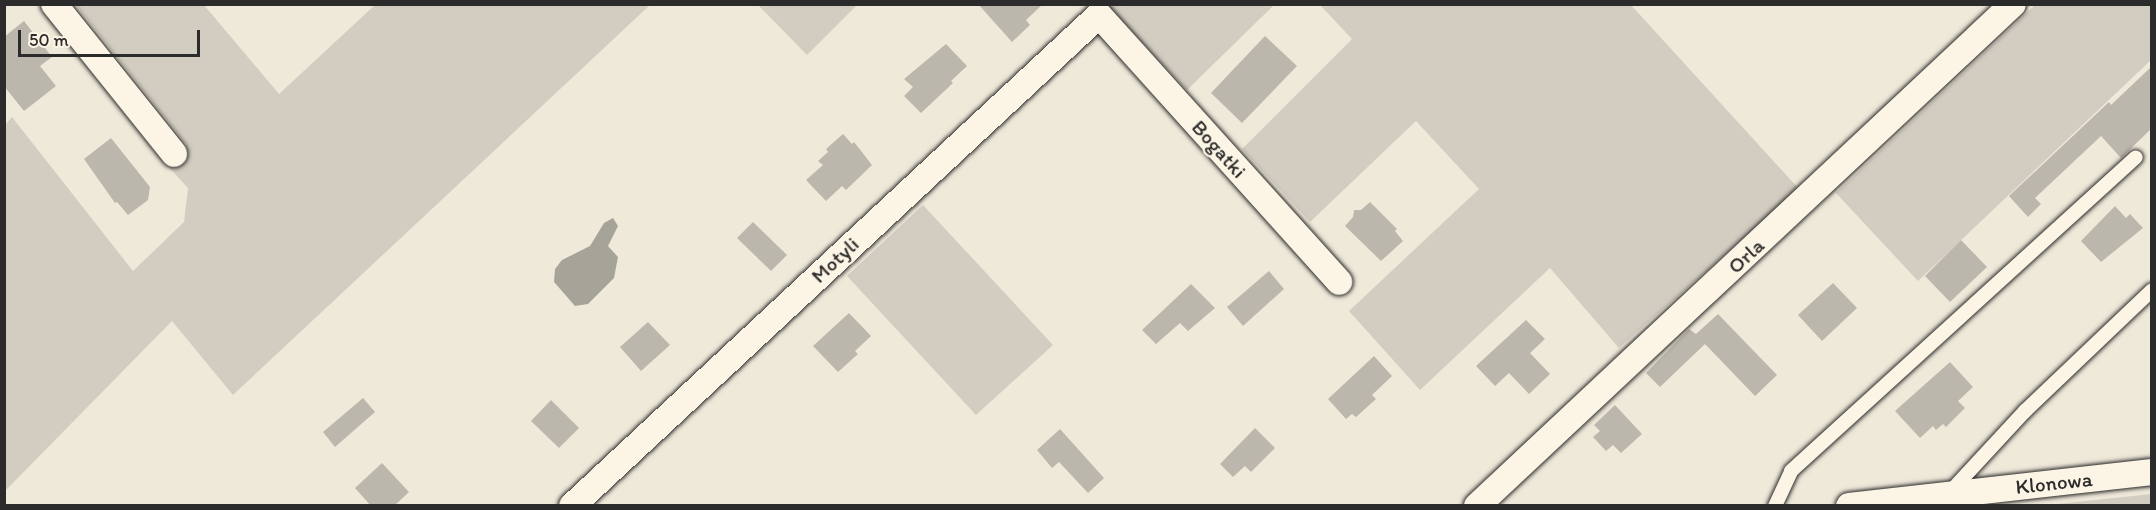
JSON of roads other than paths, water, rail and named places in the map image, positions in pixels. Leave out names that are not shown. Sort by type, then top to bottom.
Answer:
[{"type":"street","points":[[54,4],[174,154]]},
{"type":"street","name":"Orla","points":[[1478,506],[2013,4]]},
{"type":"street","name":"Bogatki","points":[[1099,15],[1339,282]]},
{"type":"street","name":"Motyli","points":[[572,506],[1099,15]]},
{"type":"street","name":"Klonowa","points":[[1849,506],[2151,472]]},
{"type":"lane","points":[[1775,506],[1791,471],[2136,157]]},
{"type":"lane","points":[[1947,494],[2025,411],[2151,290]]}]
